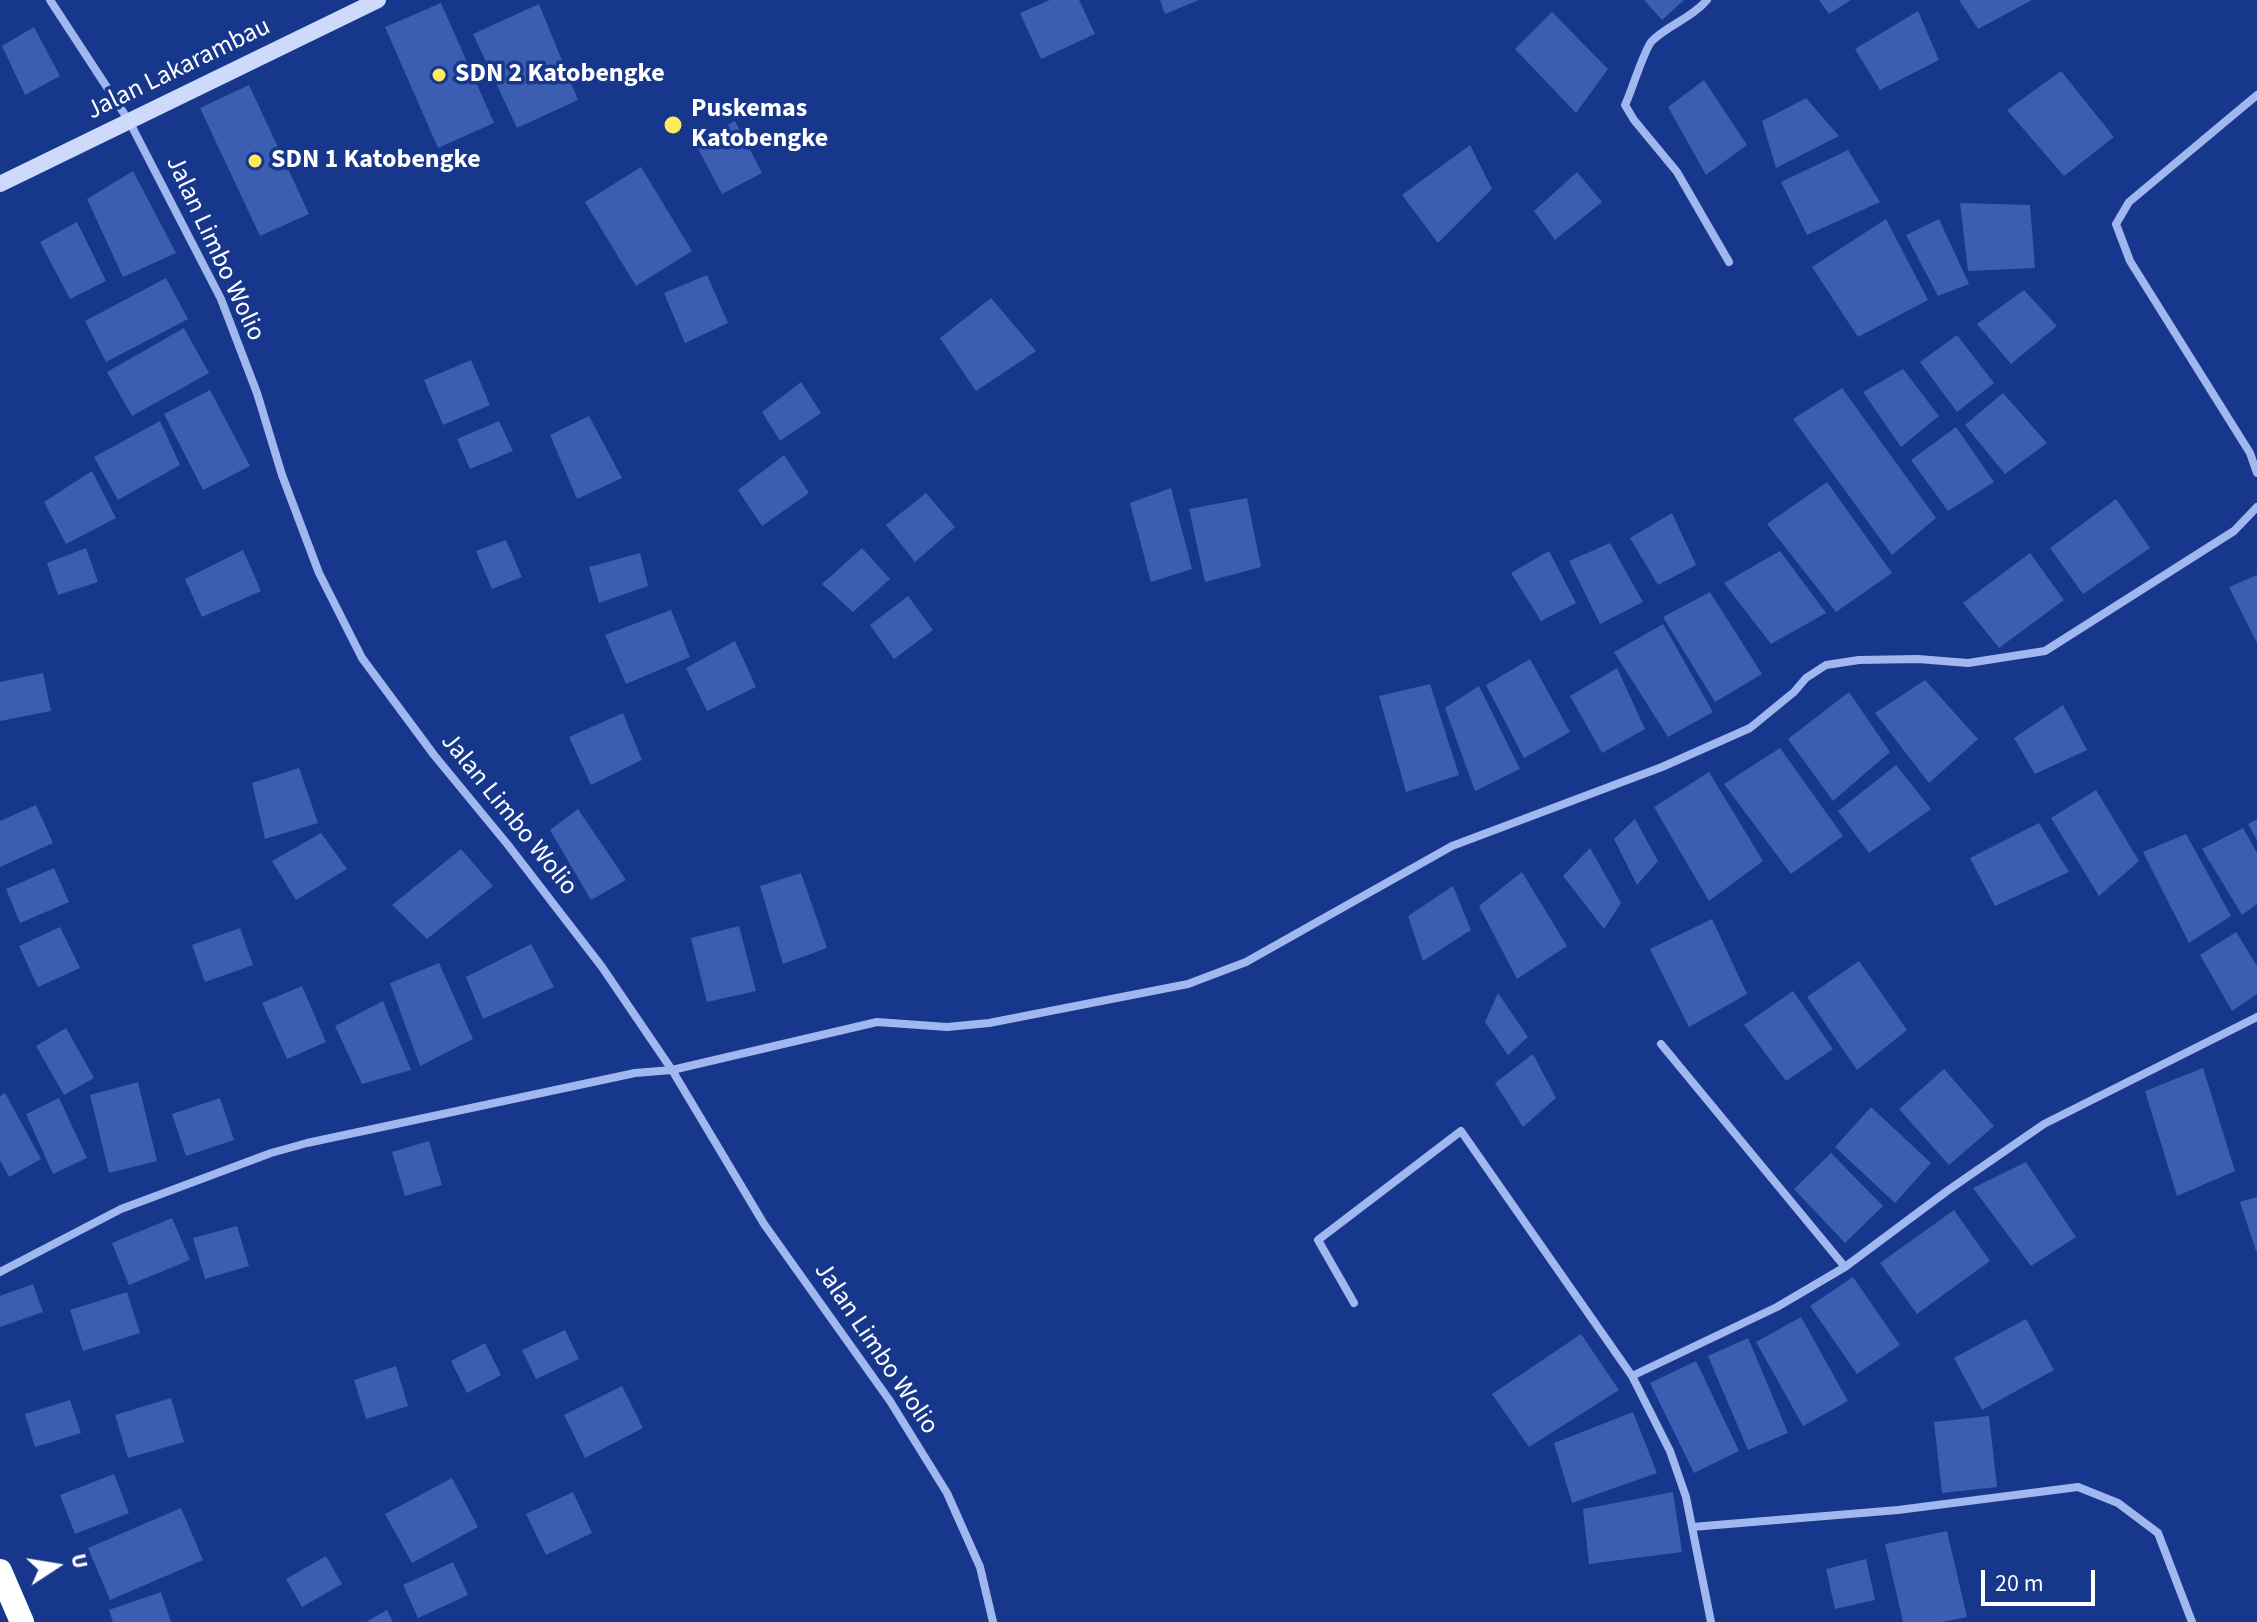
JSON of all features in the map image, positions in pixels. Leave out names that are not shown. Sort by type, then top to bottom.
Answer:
[{"type":"highway","points":[[0,1571],[22,1622]]},
{"type":"street","name":"Jalan Limbo Wolio","points":[[50,0],[129,121],[221,299],[319,573],[362,658],[434,755],[602,967],[672,1070],[764,1224],[890,1401],[947,1493],[980,1567],[993,1622]]},
{"type":"street","name":"Jalan Lakarambau","points":[[0,184],[378,0]]},
{"type":"street","points":[[1707,0],[1699,10],[1652,42],[1644,54],[1625,105],[1677,172],[1729,262]]},
{"type":"street","points":[[2257,95],[2129,202],[2116,224],[2130,261],[2250,453],[2257,473]]},
{"type":"street","points":[[0,1272],[121,1209],[271,1153],[470,1106],[635,1073],[672,1070],[868,1023],[947,1027],[989,1023],[1147,994],[1202,979],[1246,962],[1452,846],[1662,767],[1750,728],[1794,692],[1806,678],[1826,665],[1859,660],[1918,659],[1968,663],[2045,651],[2234,531],[2257,507]]},
{"type":"street","points":[[1632,1376],[1777,1307],[1845,1267],[2044,1124],[2257,1017]]},
{"type":"street","points":[[1661,1044],[1845,1267]]},
{"type":"street","points":[[1354,1303],[1318,1240],[1461,1131],[1632,1376],[1670,1451],[1686,1497],[1711,1622]]},
{"type":"street","points":[[1692,1527],[1898,1510],[2078,1487],[2118,1503],[2158,1533],[2192,1622]]},
{"type":"building","points":[[1050,0],[1079,0],[1095,34],[1041,59],[1020,13]]},
{"type":"building","points":[[1160,0],[1199,0],[1165,14]]},
{"type":"building","points":[[1644,0],[1684,0],[1662,20]]},
{"type":"building","points":[[1819,0],[1851,0],[1829,14]]},
{"type":"building","points":[[1959,0],[2032,0],[1978,29]]},
{"type":"building","name":"SDN 2 Katobengke","points":[[441,3],[494,123],[438,148],[385,27]]},
{"type":"building","points":[[539,4],[578,100],[517,128],[473,34]]},
{"type":"building","points":[[1918,11],[1939,60],[1880,90],[1855,49]]},
{"type":"building","points":[[1552,12],[1608,69],[1576,113],[1515,49]]},
{"type":"building","points":[[34,27],[60,76],[25,95],[2,46]]},
{"type":"building","points":[[2061,71],[2114,137],[2064,176],[2007,110]]},
{"type":"building","points":[[1704,80],[1747,145],[1706,175],[1668,107]]},
{"type":"building","name":"SDN 1 Katobengke","points":[[249,85],[309,214],[260,236],[200,108]]},
{"type":"building","points":[[1806,98],[1839,136],[1776,168],[1762,121]]},
{"type":"building","points":[[735,121],[762,173],[722,194],[695,143]]},
{"type":"building","points":[[1470,145],[1492,189],[1438,243],[1402,195]]},
{"type":"building","points":[[1848,150],[1880,202],[1807,235],[1781,182]]},
{"type":"building","points":[[641,167],[692,251],[636,286],[585,202]]},
{"type":"building","points":[[133,171],[176,253],[123,277],[87,199]]},
{"type":"building","points":[[1577,172],[1602,202],[1555,240],[1534,211]]},
{"type":"building","points":[[1960,203],[2030,205],[2035,268],[1968,271]]},
{"type":"building","points":[[1886,219],[1928,300],[1858,337],[1812,267]]},
{"type":"building","points":[[1939,219],[1969,284],[1938,296],[1906,235]]},
{"type":"building","points":[[77,222],[106,281],[70,299],[40,242]]},
{"type":"building","points":[[707,275],[728,323],[685,343],[664,293]]},
{"type":"building","points":[[166,278],[188,319],[106,362],[85,321]]},
{"type":"building","points":[[2024,290],[2057,326],[2011,364],[1977,324]]},
{"type":"building","points":[[991,298],[1036,351],[976,391],[940,338]]},
{"type":"building","points":[[184,328],[209,373],[132,416],[107,372]]},
{"type":"building","points":[[1957,335],[1994,383],[1957,412],[1920,362]]},
{"type":"building","points":[[471,360],[490,405],[443,425],[424,380]]},
{"type":"building","points":[[1903,369],[1939,416],[1901,447],[1863,392]]},
{"type":"building","points":[[801,382],[821,413],[780,441],[762,412]]},
{"type":"building","points":[[1842,388],[1936,518],[1892,555],[1793,419]]},
{"type":"building","points":[[210,390],[250,466],[203,490],[164,414]]},
{"type":"building","points":[[2003,393],[2047,443],[2005,474],[1965,425]]},
{"type":"building","points":[[589,416],[622,478],[577,499],[550,435]]},
{"type":"building","points":[[160,421],[180,465],[118,500],[94,457]]},
{"type":"building","points":[[499,421],[513,451],[470,469],[457,439]]},
{"type":"building","points":[[1956,427],[1994,482],[1948,511],[1911,460]]},
{"type":"building","points":[[784,455],[809,493],[762,526],[738,490]]},
{"type":"building","points":[[92,471],[116,518],[66,544],[44,502]]},
{"type":"building","points":[[1827,482],[1892,573],[1836,612],[1767,524]]},
{"type":"building","points":[[1171,488],[1192,569],[1151,582],[1130,503]]},
{"type":"building","points":[[926,493],[955,527],[915,562],[886,525]]},
{"type":"building","points":[[1247,498],[1261,567],[1205,582],[1189,509]]},
{"type":"building","points":[[2116,499],[2150,548],[2083,594],[2050,548]]},
{"type":"building","points":[[1672,513],[1696,565],[1658,585],[1630,538]]},
{"type":"building","points":[[506,540],[522,577],[492,589],[476,551]]},
{"type":"building","points":[[1610,543],[1643,602],[1600,624],[1569,561]]},
{"type":"building","points":[[86,548],[98,582],[58,595],[47,563]]},
{"type":"building","points":[[862,548],[890,579],[853,612],[822,584]]},
{"type":"building","points":[[243,550],[261,591],[202,617],[185,579]]},
{"type":"building","points":[[1549,551],[1576,603],[1541,621],[1511,573]]},
{"type":"building","points":[[1780,551],[1826,613],[1771,644],[1724,583]]},
{"type":"building","points":[[640,553],[648,586],[599,603],[589,567]]},
{"type":"building","points":[[2030,553],[2064,600],[1999,648],[1963,603]]},
{"type":"building","points":[[2257,575],[2257,643],[2229,587]]},
{"type":"building","points":[[1710,592],[1762,674],[1715,702],[1663,617]]},
{"type":"building","points":[[908,596],[933,630],[894,659],[870,625]]},
{"type":"building","points":[[671,610],[690,657],[626,684],[605,635]]},
{"type":"building","points":[[1663,624],[1713,712],[1668,737],[1614,652]]},
{"type":"building","points":[[735,641],[756,687],[707,711],[686,668]]},
{"type":"building","points":[[1530,659],[1570,732],[1524,758],[1486,685]]},
{"type":"building","points":[[1617,668],[1645,729],[1602,753],[1570,696]]},
{"type":"building","points":[[43,673],[51,711],[0,721],[0,682]]},
{"type":"building","points":[[1925,680],[1978,739],[1929,783],[1875,713]]},
{"type":"building","points":[[1430,684],[1459,775],[1406,792],[1379,696]]},
{"type":"building","points":[[1479,686],[1520,769],[1475,791],[1445,708]]},
{"type":"building","points":[[1849,692],[1890,752],[1833,801],[1788,739]]},
{"type":"building","points":[[2063,705],[2087,750],[2035,774],[2014,738]]},
{"type":"building","points":[[623,713],[642,760],[591,785],[569,737]]},
{"type":"building","points":[[1780,748],[1843,836],[1791,874],[1724,784]]},
{"type":"building","points":[[1896,765],[1931,809],[1869,853],[1838,811]]},
{"type":"building","points":[[299,768],[318,823],[265,839],[252,783]]},
{"type":"building","points":[[1709,772],[1763,861],[1709,901],[1654,807]]},
{"type":"building","points":[[2096,790],[2139,861],[2099,896],[2051,818]]},
{"type":"building","points":[[36,805],[53,843],[0,867],[0,821]]},
{"type":"building","points":[[578,809],[626,880],[591,900],[550,830]]},
{"type":"building","points":[[1635,819],[1658,861],[1637,885],[1614,839]]},
{"type":"building","points":[[2257,819],[2257,840],[2248,824]]},
{"type":"building","points":[[2039,823],[2069,872],[1995,906],[1970,858]]},
{"type":"building","points":[[2243,828],[2257,853],[2257,904],[2242,915],[2202,849]]},
{"type":"building","points":[[321,833],[347,869],[296,900],[272,861]]},
{"type":"building","points":[[2186,834],[2231,916],[2189,943],[2143,852]]},
{"type":"building","points":[[1590,848],[1621,903],[1604,929],[1563,876]]},
{"type":"building","points":[[461,849],[493,886],[427,939],[392,905]]},
{"type":"building","points":[[54,868],[69,902],[20,923],[6,889]]},
{"type":"building","points":[[1522,872],[1567,946],[1517,979],[1479,906]]},
{"type":"building","points":[[801,873],[827,948],[783,964],[760,886]]},
{"type":"building","points":[[1453,886],[1471,930],[1423,961],[1408,916]]},
{"type":"building","points":[[1712,919],[1747,994],[1689,1027],[1650,949]]},
{"type":"building","points":[[739,926],[756,991],[707,1002],[691,938]]},
{"type":"building","points":[[60,927],[80,968],[38,987],[19,946]]},
{"type":"building","points":[[240,928],[253,965],[205,982],[192,945]]},
{"type":"building","points":[[2236,932],[2257,966],[2257,994],[2232,1011],[2200,955]]},
{"type":"building","points":[[531,944],[554,987],[483,1019],[466,977]]},
{"type":"building","points":[[1859,961],[1907,1030],[1857,1070],[1807,997]]},
{"type":"building","points":[[439,963],[473,1039],[420,1066],[390,983]]},
{"type":"building","points":[[302,986],[326,1042],[287,1059],[262,1003]]},
{"type":"building","points":[[1793,991],[1833,1049],[1786,1081],[1744,1025]]},
{"type":"building","points":[[1498,993],[1528,1037],[1508,1055],[1485,1022]]},
{"type":"building","points":[[383,1001],[411,1070],[362,1084],[335,1026]]},
{"type":"building","points":[[66,1028],[94,1078],[64,1095],[36,1046]]},
{"type":"building","points":[[1533,1054],[1556,1098],[1523,1127],[1495,1083]]},
{"type":"building","points":[[2203,1068],[2235,1171],[2177,1196],[2145,1091]]},
{"type":"building","points":[[1944,1069],[1994,1126],[1949,1165],[1899,1109]]},
{"type":"building","points":[[138,1082],[157,1161],[109,1173],[90,1095]]},
{"type":"building","points":[[5,1093],[41,1159],[9,1177],[0,1160],[0,1096]]},
{"type":"building","points":[[59,1098],[87,1158],[53,1174],[26,1114]]},
{"type":"building","points":[[220,1098],[234,1140],[186,1156],[172,1114]]},
{"type":"building","points":[[1871,1107],[1931,1163],[1895,1203],[1835,1147]]},
{"type":"building","points":[[429,1141],[442,1185],[405,1196],[392,1152]]},
{"type":"building","points":[[1831,1153],[1883,1206],[1845,1243],[1794,1189]]},
{"type":"building","points":[[2026,1162],[2076,1237],[2031,1266],[1973,1188]]},
{"type":"building","points":[[2257,1197],[2257,1251],[2256,1251],[2240,1202]]},
{"type":"building","points":[[1954,1210],[1990,1261],[1917,1314],[1880,1263]]},
{"type":"building","points":[[172,1218],[190,1260],[129,1285],[112,1243]]},
{"type":"building","points":[[237,1226],[249,1266],[205,1279],[193,1238]]},
{"type":"building","points":[[1853,1277],[1900,1345],[1857,1374],[1810,1306]]},
{"type":"building","points":[[33,1284],[43,1312],[0,1327],[0,1296]]},
{"type":"building","points":[[127,1292],[140,1333],[83,1351],[70,1310]]},
{"type":"building","points":[[1801,1317],[1848,1401],[1803,1426],[1756,1342]]},
{"type":"building","points":[[2026,1319],[2054,1370],[1982,1410],[1954,1358]]},
{"type":"building","points":[[565,1330],[579,1359],[536,1379],[522,1350]]},
{"type":"building","points":[[1581,1334],[1619,1390],[1529,1447],[1492,1394]]},
{"type":"building","points":[[1748,1338],[1788,1433],[1748,1450],[1708,1356]]},
{"type":"building","points":[[485,1343],[501,1375],[467,1393],[451,1361]]},
{"type":"building","points":[[1696,1361],[1739,1451],[1694,1473],[1650,1383]]},
{"type":"building","points":[[396,1366],[408,1406],[366,1419],[354,1380]]},
{"type":"building","points":[[622,1386],[643,1428],[585,1458],[564,1415]]},
{"type":"building","points":[[171,1398],[184,1442],[128,1458],[115,1415]]},
{"type":"building","points":[[70,1400],[81,1433],[35,1447],[25,1414]]},
{"type":"building","points":[[1633,1412],[1657,1473],[1572,1503],[1554,1443]]},
{"type":"building","points":[[1989,1416],[1997,1487],[1942,1493],[1934,1422]]},
{"type":"building","points":[[114,1474],[129,1513],[75,1534],[60,1495]]},
{"type":"building","points":[[452,1478],[478,1527],[412,1563],[385,1514]]},
{"type":"building","points":[[573,1492],[592,1533],[546,1555],[526,1514]]},
{"type":"building","points":[[1673,1492],[1682,1552],[1589,1564],[1583,1509]]},
{"type":"building","points":[[181,1508],[203,1560],[110,1600],[88,1548]]},
{"type":"building","points":[[1947,1531],[1967,1617],[1942,1622],[1903,1622],[1885,1544]]},
{"type":"building","points":[[326,1556],[342,1584],[302,1607],[286,1579]]},
{"type":"building","points":[[1866,1559],[1875,1600],[1835,1609],[1826,1569]]},
{"type":"building","points":[[453,1562],[468,1595],[418,1618],[403,1585]]},
{"type":"building","points":[[161,1592],[171,1622],[113,1622],[109,1610]]},
{"type":"building","points":[[387,1610],[393,1622],[366,1622]]},
{"type":"place","name":"SDN 2 Katobengke","points":[[439,75]]},
{"type":"place","name":"Puskemas Katobengke","points":[[673,125]]},
{"type":"place","name":"SDN 1 Katobengke","points":[[255,161]]}]
